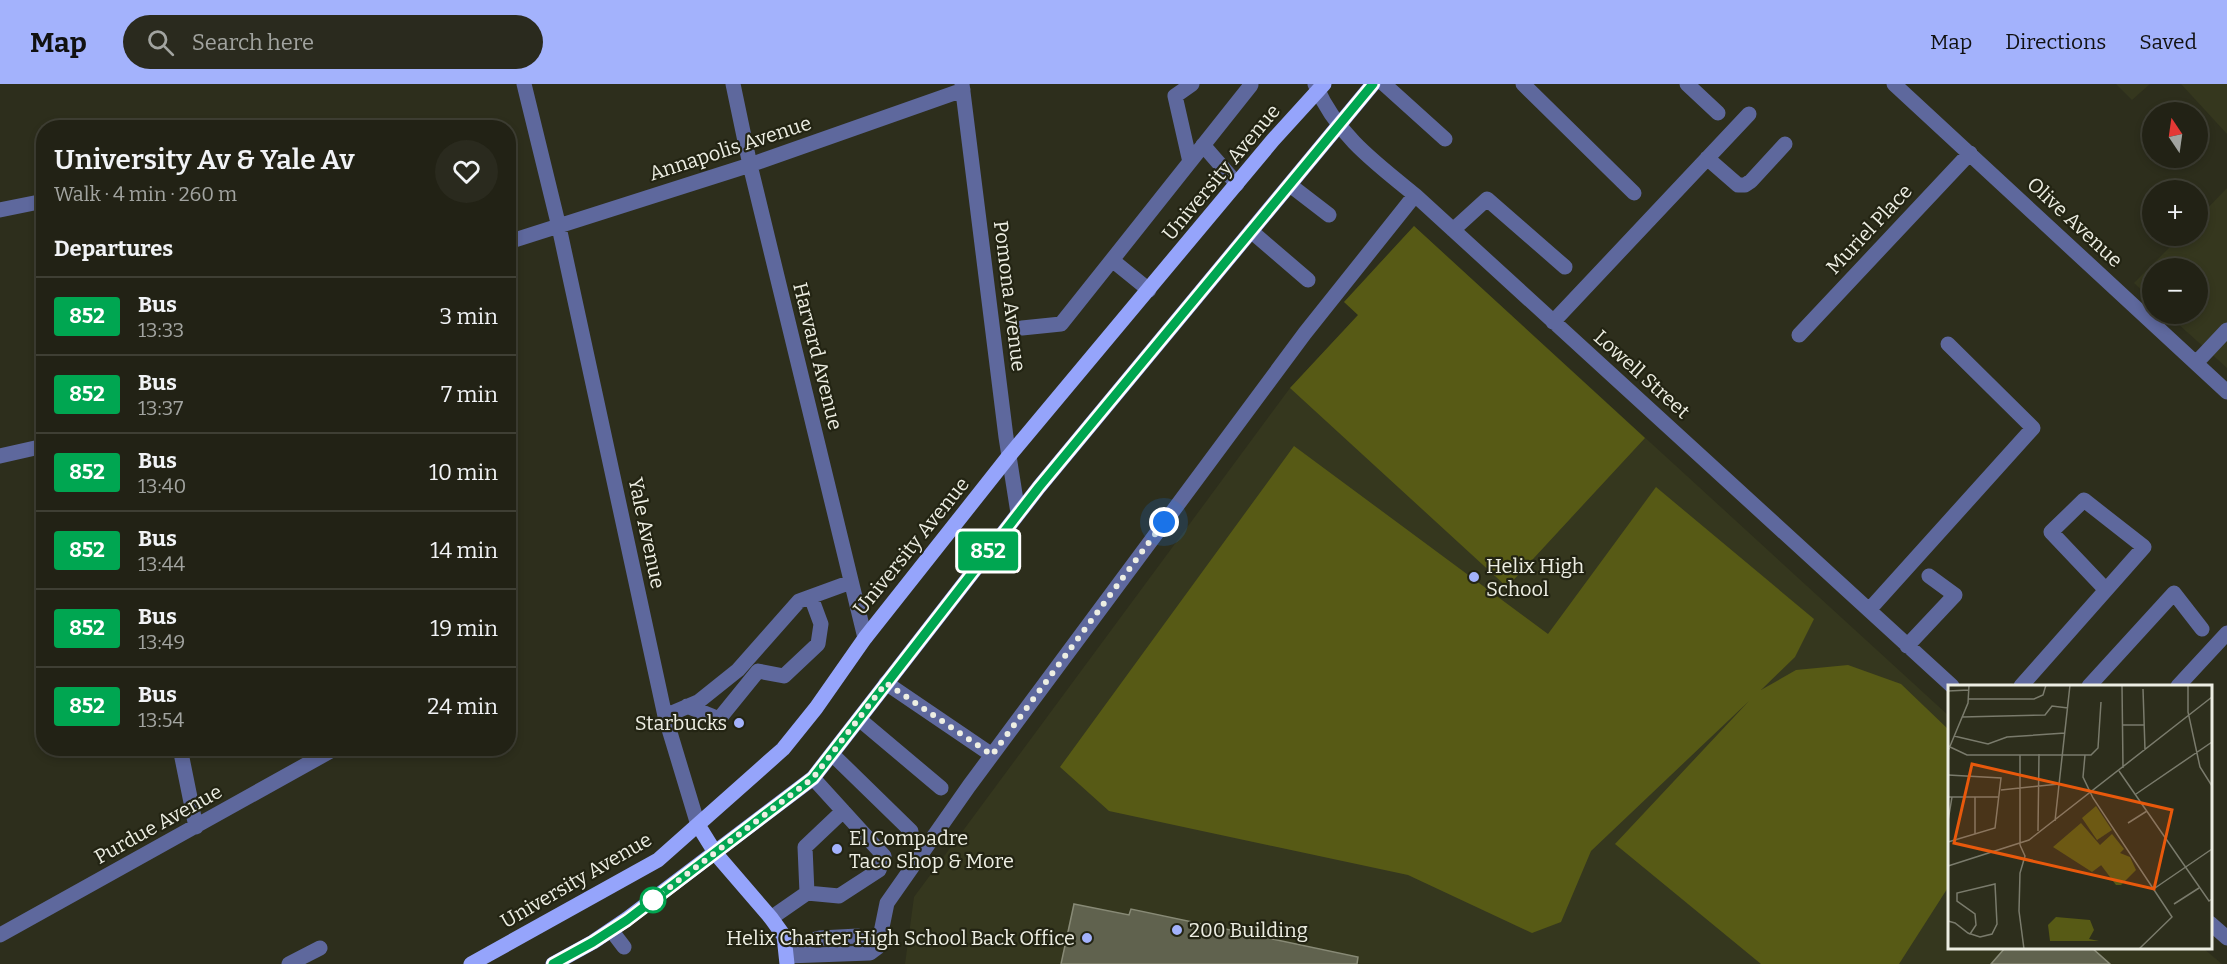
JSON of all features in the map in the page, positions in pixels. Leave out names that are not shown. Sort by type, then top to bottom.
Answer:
[{"type":"main road","points":[[554,964],[611,930],[716,854],[813,778],[1018,513],[1373,84]]},
{"type":"main road","name":"University Avenue","points":[[471,964],[658,860],[783,749],[816,708],[865,638],[1009,456],[1319,86]]},
{"type":"main road","name":"Yale Avenue","points":[[698,825],[716,854],[784,936],[787,956]]},
{"type":"street","name":"Yale Avenue","points":[[525,84],[665,716],[698,825]]},
{"type":"street","name":"Harvard Avenue","points":[[733,84],[750,165],[865,638]]},
{"type":"street","points":[[1190,162],[1175,96],[1192,84]]},
{"type":"street","points":[[1022,328],[1061,324],[1250,84]]},
{"type":"street","points":[[1384,84],[1445,139]]},
{"type":"street","points":[[1523,84],[1634,193]]},
{"type":"street","points":[[1687,84],[1718,113]]},
{"type":"street","name":"Olive Avenue","points":[[1894,84],[2227,392]]},
{"type":"street","name":"Lowell Street","points":[[1319,86],[1339,127],[1358,149],[1415,195],[1950,685]]},
{"type":"street","name":"Annapolis Avenue","points":[[516,240],[750,165],[963,87]]},
{"type":"street","name":"Pomona Avenue","points":[[963,87],[1018,513]]},
{"type":"street","points":[[1553,322],[1749,114]]},
{"type":"street","points":[[1707,158],[1738,185],[1744,185],[1751,182],[1785,144]]},
{"type":"street","points":[[1203,145],[1237,184]]},
{"type":"street","name":"Muriel Place","points":[[1799,335],[1970,153]]},
{"type":"street","points":[[1290,184],[1329,215]]},
{"type":"street","points":[[787,956],[870,953],[878,946],[887,903],[992,755],[1305,333],[1415,195]]},
{"type":"street","points":[[1453,230],[1487,199],[1565,267]]},
{"type":"street","points":[[0,210],[36,203]]},
{"type":"street","points":[[1251,231],[1308,280]]},
{"type":"street","points":[[1112,260],[1149,290]]},
{"type":"street","points":[[2196,363],[2227,330]]},
{"type":"street","points":[[1869,610],[2033,428],[1948,344]]},
{"type":"street","points":[[0,456],[36,448]]},
{"type":"street","points":[[2022,685],[2106,590],[2144,547],[2084,500],[2051,531],[2106,590]]},
{"type":"street","points":[[1907,646],[1955,595],[1929,576]]},
{"type":"street","points":[[665,716],[698,702],[738,670],[799,601],[851,582]]},
{"type":"street","points":[[2091,685],[2174,593],[2202,629]]},
{"type":"street","points":[[687,706],[719,719],[758,671],[784,676],[818,644],[821,624],[811,597]]},
{"type":"street","points":[[2180,685],[2227,633]]},
{"type":"street","points":[[886,683],[992,755]]},
{"type":"street","points":[[859,719],[941,788]]},
{"type":"street","points":[[832,754],[911,831]]},
{"type":"street","points":[[182,756],[196,827]]},
{"type":"street","name":"Purdue Avenue","points":[[0,935],[322,756]]},
{"type":"street","points":[[771,918],[807,893],[839,896],[879,870],[884,856],[813,778]]},
{"type":"street","points":[[807,893],[805,847],[843,811]]},
{"type":"street","points":[[2212,924],[2227,938]]},
{"type":"street","points":[[611,930],[624,946]]},
{"type":"street","points":[[289,964],[320,948]]},
{"type":"shaded area","points":[[2116,84],[2150,84],[2132,100]]},
{"type":"shaded area","points":[[2181,84],[2227,84],[2227,134],[2208,113],[2208,102],[2198,102]]},
{"type":"shaded area","points":[[2227,188],[2227,368],[2178,324],[2208,324],[2208,258],[2159,258],[2171,246],[2208,246],[2208,208]]},
{"type":"shaded area","name":"Helix High School","points":[[1414,226],[1948,715],[1948,949],[2204,949],[2222,964],[905,964],[914,897],[1290,388],[1358,315],[1344,302]]},
{"type":"shaded area","points":[[1414,226],[1645,438],[1507,587],[1290,388],[1358,315],[1344,302]]},
{"type":"shaded area","points":[[2142,275],[2142,291],[2134,283]]},
{"type":"shaded area","points":[[1294,446],[1548,634],[1656,487],[1814,619],[1795,657],[1761,690],[1796,670],[1848,665],[1901,684],[1948,729],[1948,888],[1899,964],[1761,964],[1615,844],[1749,701],[1591,851],[1561,922],[1532,933],[1408,875],[1109,811],[1060,767]]},
{"type":"building","name":"200 Building","points":[[1074,904],[1129,915],[1131,909],[1358,957],[1357,964],[1061,964]]},
{"type":"building","points":[[2004,949],[2093,949],[2110,964],[1991,964]]},
{"type":"bus line","name":"852","points":[[553,964],[627,920],[813,778],[1039,487],[1373,84]]},
{"type":"place","name":"Helix High School","points":[[1474,577]]},
{"type":"place","name":"Starbucks","points":[[739,723]]},
{"type":"place","name":"El Compadre Taco Shop & More","points":[[837,849]]},
{"type":"place","name":"200 Building","points":[[1177,930]]},
{"type":"place","name":"Helix Charter High School Back Office","points":[[1087,938]]},
{"type":"route","points":[[653,900],[813,778],[886,683],[992,755],[1164,522]]}]
